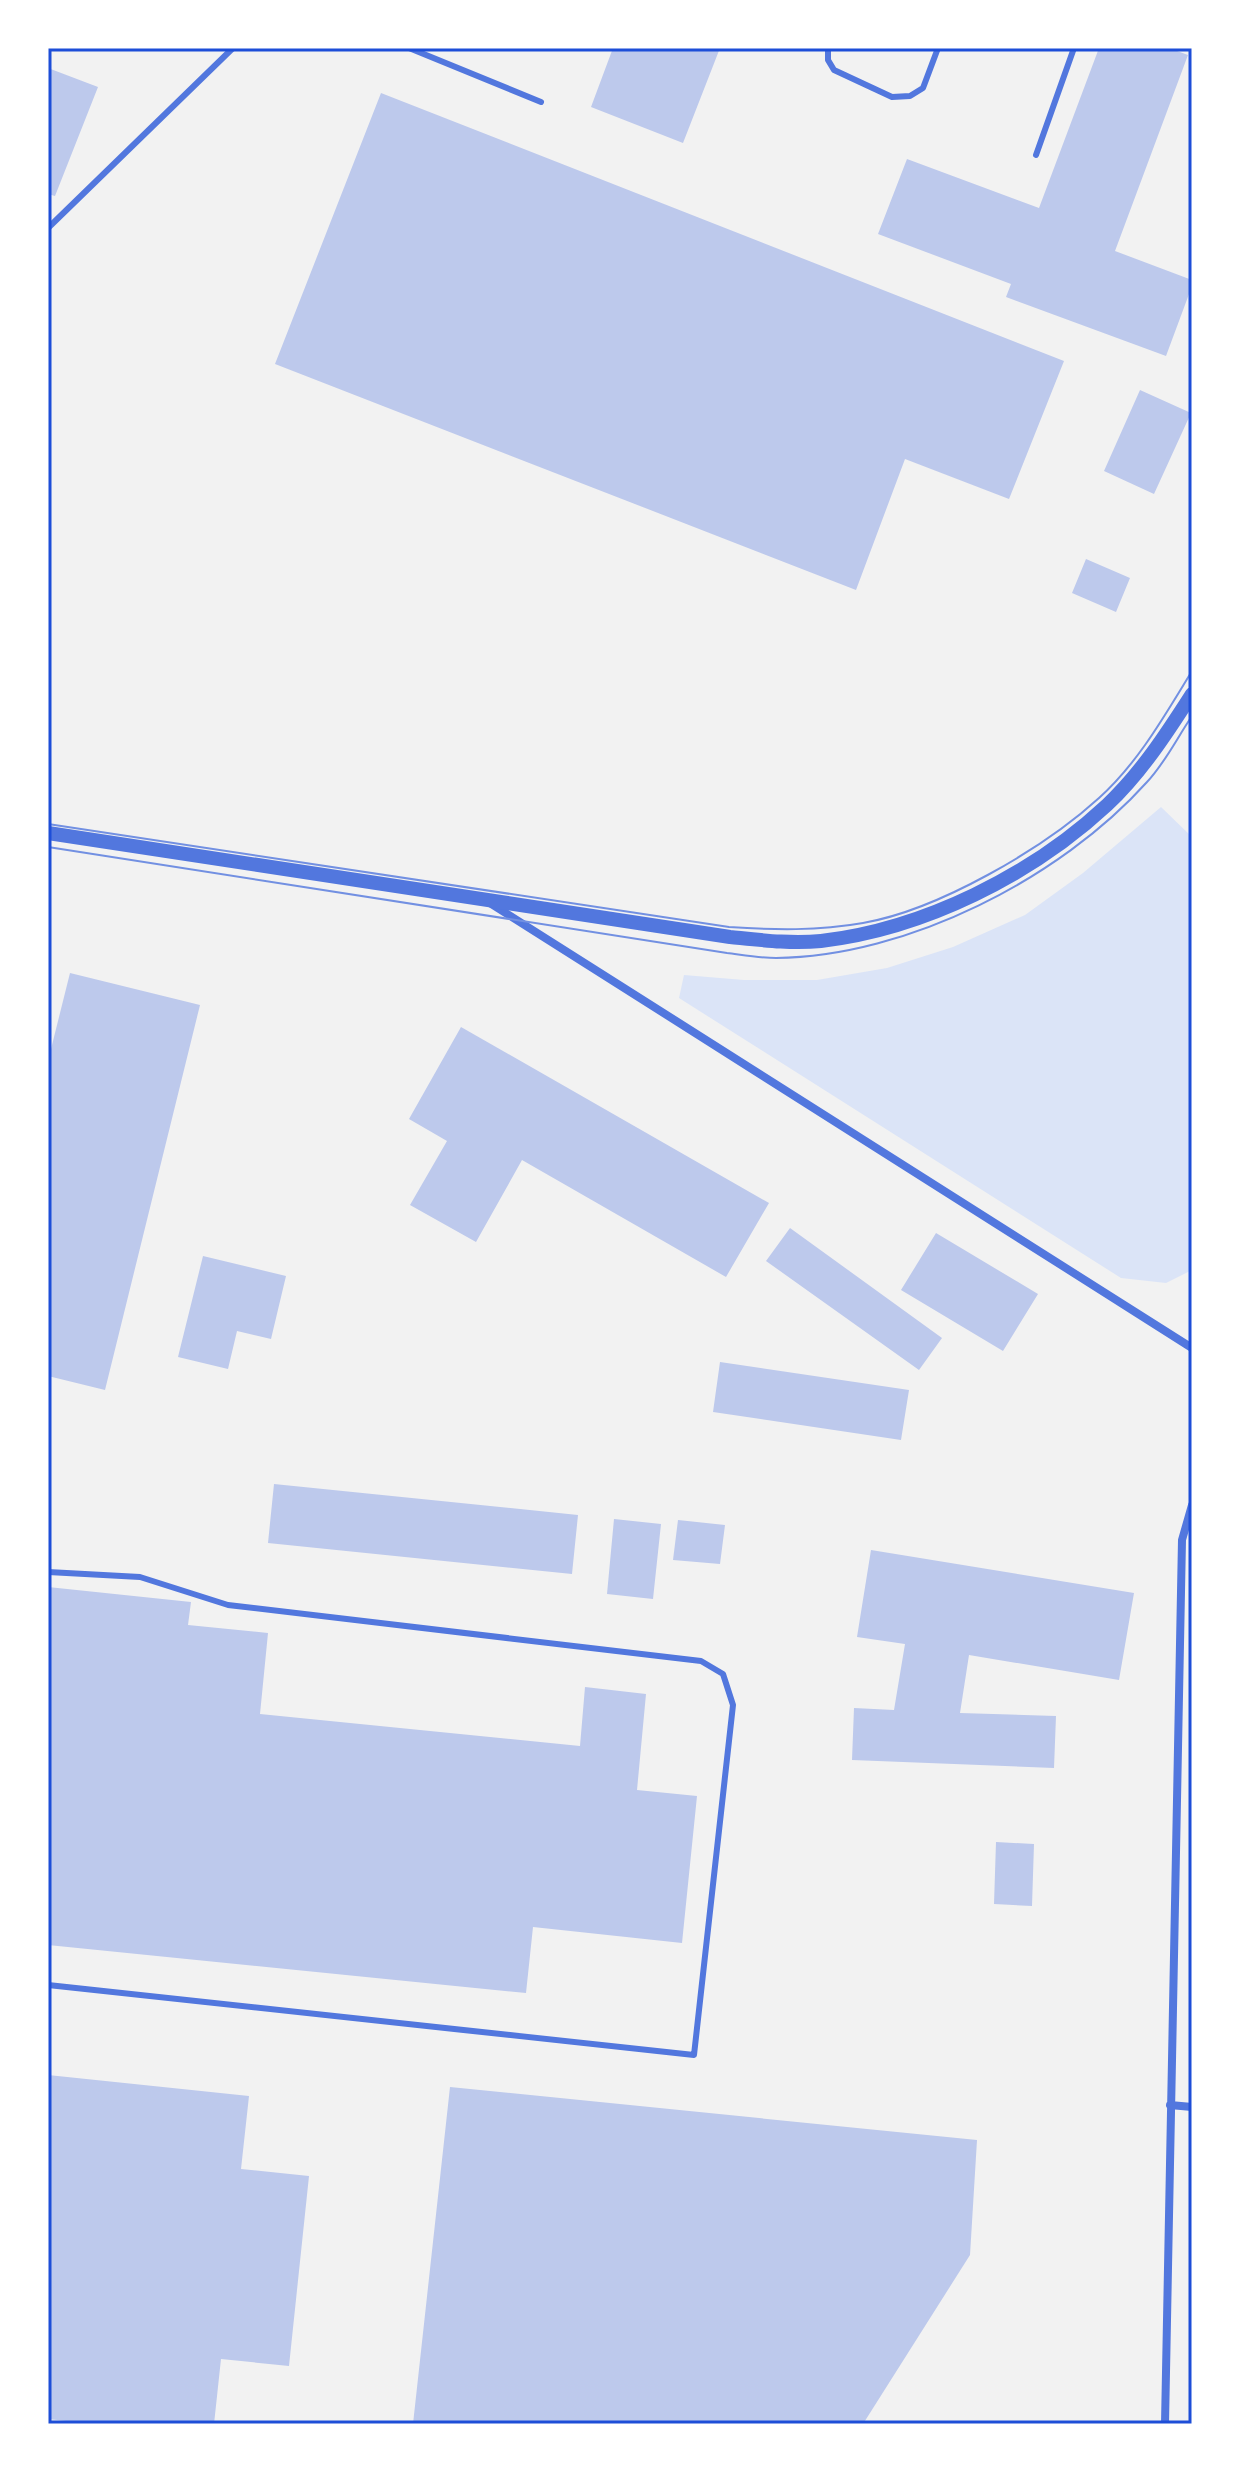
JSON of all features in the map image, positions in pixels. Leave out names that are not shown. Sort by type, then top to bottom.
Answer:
[{"type":"street","points":[[48,833],[730,937],[820,941],[920,919],[1015,873],[1064,840],[1107,805],[1150,757],[1192,694]]},
{"type":"street","points":[[485,900],[1192,1348]]},
{"type":"street","points":[[1165,2424],[1182,1540],[1192,1505]]},
{"type":"street","points":[[1170,2105],[1192,2107]]},
{"type":"lane","points":[[48,228],[233,48]]},
{"type":"lane","points":[[409,48],[541,102]]},
{"type":"lane","points":[[828,48],[828,60],[834,70],[892,97],[910,96],[923,88],[938,48]]},
{"type":"lane","points":[[1036,155],[1074,48]]},
{"type":"lane","points":[[48,1572],[140,1577],[228,1605],[701,1661],[723,1674],[733,1705],[694,2055],[48,1985]]},
{"type":"shaded area","points":[[1161,807],[1192,837],[1192,1270],[1166,1283],[1121,1278],[679,998],[684,975],[744,980],[817,980],[887,968],[953,947],[1025,915],[1083,873]]},
{"type":"building","points":[[613,48],[720,48],[683,143],[591,107]]},
{"type":"building","points":[[1099,48],[1169,48],[1188,55],[1115,251],[1192,280],[1166,356],[1006,297],[1011,284],[878,234],[907,159],[1039,208]]},
{"type":"building","points":[[48,68],[98,87],[55,196],[48,194]]},
{"type":"building","points":[[381,93],[1064,361],[1009,499],[905,459],[856,590],[275,364]]},
{"type":"building","points":[[1140,390],[1191,413],[1154,494],[1104,471]]},
{"type":"building","points":[[1086,559],[1130,578],[1116,612],[1072,593]]},
{"type":"building","points":[[70,973],[200,1005],[105,1390],[48,1376],[48,1061]]},
{"type":"building","points":[[461,1027],[769,1203],[726,1277],[522,1160],[476,1242],[410,1205],[447,1141],[409,1119]]},
{"type":"building","points":[[790,1228],[942,1338],[919,1370],[766,1261]]},
{"type":"building","points":[[936,1233],[1038,1294],[1003,1351],[901,1290]]},
{"type":"building","points":[[203,1256],[286,1276],[271,1339],[237,1331],[228,1369],[178,1357]]},
{"type":"building","points":[[720,1362],[909,1390],[901,1440],[713,1412]]},
{"type":"building","points":[[274,1484],[578,1515],[572,1574],[268,1543]]},
{"type":"building","points":[[614,1519],[661,1524],[653,1599],[607,1594]]},
{"type":"building","points":[[678,1520],[725,1525],[720,1564],[673,1560]]},
{"type":"building","points":[[871,1550],[1134,1593],[1119,1680],[969,1655],[960,1713],[1056,1716],[1054,1768],[852,1760],[854,1708],[894,1710],[905,1644],[857,1637]]},
{"type":"building","points":[[48,1587],[191,1602],[188,1625],[268,1633],[260,1714],[580,1746],[585,1687],[646,1694],[637,1790],[697,1796],[682,1943],[533,1927],[526,1993],[48,1945]]},
{"type":"building","points":[[996,1842],[1034,1844],[1032,1906],[994,1904]]},
{"type":"building","points":[[48,2075],[249,2096],[241,2169],[309,2176],[289,2366],[221,2359],[214,2424],[93,2424],[48,2419]]},
{"type":"building","points":[[450,2087],[977,2140],[970,2255],[863,2424],[413,2424]]},
{"type":"tram line","points":[[48,824],[729,927],[796,929],[846,926],[892,916],[956,891],[1049,837],[1099,798],[1126,770],[1192,671]]},
{"type":"tram line","points":[[48,847],[727,953],[776,958],[826,954],[877,944],[928,927],[978,906],[1026,880],[1112,817],[1153,775],[1192,716]]}]
